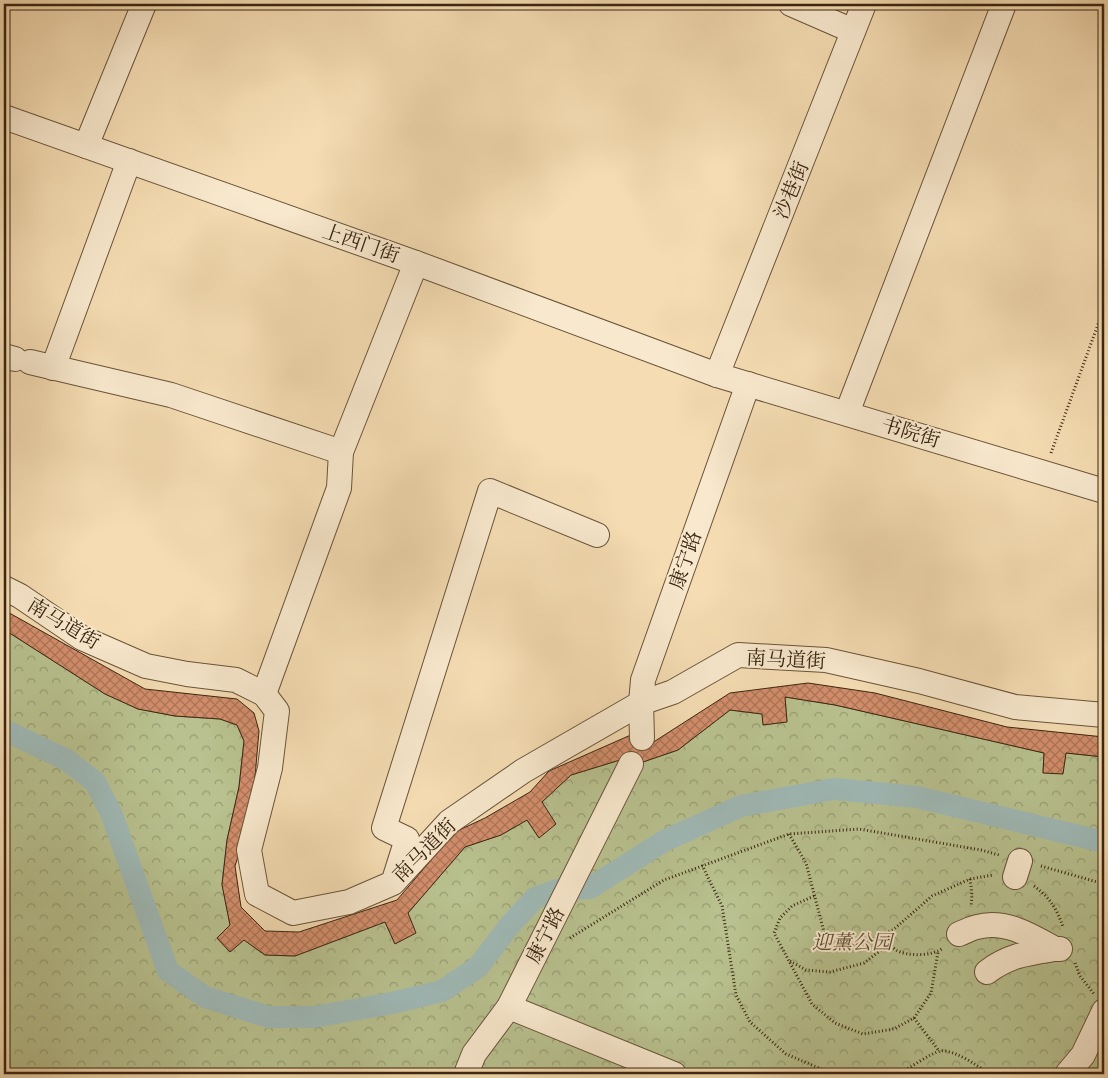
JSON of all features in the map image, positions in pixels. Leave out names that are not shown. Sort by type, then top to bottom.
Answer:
[{"type":"street","points":[[86,146],[144,4]]},
{"type":"street","points":[[791,4],[854,31]]},
{"type":"street","name":"沙巷街","points":[[717,375],[864,4]]},
{"type":"street","points":[[847,413],[1004,4]]},
{"type":"street","name":"上西门街","points":[[4,117],[416,263],[717,375]]},
{"type":"street","points":[[52,368],[130,161]]},
{"type":"street","points":[[264,694],[339,488],[341,452],[416,263]]},
{"type":"street","points":[[16,359],[171,395],[341,452]]},
{"type":"street","name":"书院街","points":[[717,375],[1104,491]]},
{"type":"street","name":"康宁路","points":[[642,738],[641,703],[643,680],[748,384]]},
{"type":"street","points":[[393,884],[406,839],[384,828],[490,491],[597,535]]},
{"type":"street","name":"南马道街","points":[[4,588],[20,596],[82,638],[146,666],[187,674],[236,680],[264,694],[277,711],[270,768],[249,850],[257,894],[293,913],[349,902],[393,884],[449,822],[523,771],[641,703],[673,692],[738,655],[826,660],[919,681],[1014,707],[1104,715]]},
{"type":"street","name":"康宁路","points":[[466,1074],[474,1054],[509,1007],[631,764]]},
{"type":"street","points":[[959,934],[978,926],[1000,926],[1025,932],[1063,950]]},
{"type":"street","points":[[987,972],[998,964],[1020,954],[1063,950]]},
{"type":"street","points":[[1067,1074],[1083,1055],[1102,1004]]},
{"type":"street","points":[[509,1007],[674,1074]]},
{"type":"path","points":[[1044,473],[1104,308]]},
{"type":"path","points":[[563,942],[664,880],[789,834],[859,829],[981,850],[1017,869],[1104,884]]},
{"type":"path","points":[[789,834],[806,863],[824,932],[842,942],[862,944],[894,930],[932,896],[970,879],[1017,869]]},
{"type":"path","points":[[702,865],[722,906],[736,995],[750,1022],[786,1054],[833,1074]]},
{"type":"path","points":[[1017,869],[1026,880],[1049,898],[1059,915],[1063,950],[1102,1004]]},
{"type":"path","points":[[814,896],[792,906],[780,918],[774,933],[812,1004],[835,1023],[863,1034],[894,1030],[914,1018],[931,993],[938,952]]},
{"type":"path","points":[[790,961],[806,970],[830,972],[864,963],[890,943]]},
{"type":"path","points":[[914,1018],[940,1051]]},
{"type":"path","points":[[899,1074],[940,1051],[951,1052],[989,1074]]},
{"type":"green space","name":"迎薰公园","points":[[8,632],[105,694],[138,709],[175,716],[220,719],[237,725],[244,741],[239,787],[227,840],[222,884],[230,925],[217,938],[230,952],[244,940],[265,955],[295,956],[385,922],[395,944],[408,913],[465,847],[501,835],[527,820],[539,838],[542,802],[571,775],[620,760],[640,763],[678,750],[730,710],[762,714],[764,725],[787,721],[785,697],[835,705],[1044,753],[1043,773],[1066,753],[1104,757],[1104,1074],[4,1074],[4,640]]},
{"type":"building","points":[[4,610],[145,689],[237,699],[254,713],[259,731],[252,812],[235,866],[241,907],[265,931],[299,932],[397,900],[455,832],[485,818],[530,792],[549,771],[633,734],[652,743],[730,693],[808,683],[875,693],[1007,727],[1104,737],[1104,757],[1066,753],[1063,774],[1043,773],[1044,753],[835,705],[785,697],[787,722],[763,725],[762,714],[730,710],[678,750],[640,763],[631,764],[620,760],[571,775],[542,802],[556,824],[539,838],[527,820],[501,835],[465,847],[408,913],[416,933],[395,944],[385,922],[295,956],[265,955],[244,940],[230,952],[217,938],[230,925],[222,885],[227,840],[239,787],[244,741],[237,725],[220,719],[175,716],[138,709],[105,694],[8,632],[4,640]]},
{"type":"waterway","points":[[4,730],[67,760],[95,782],[111,813],[168,971],[205,997],[269,1017],[314,1017],[392,1003],[442,991],[478,967],[510,925],[535,898],[557,890],[590,888],[664,841],[741,806],[834,789],[917,797],[1104,842]]}]
